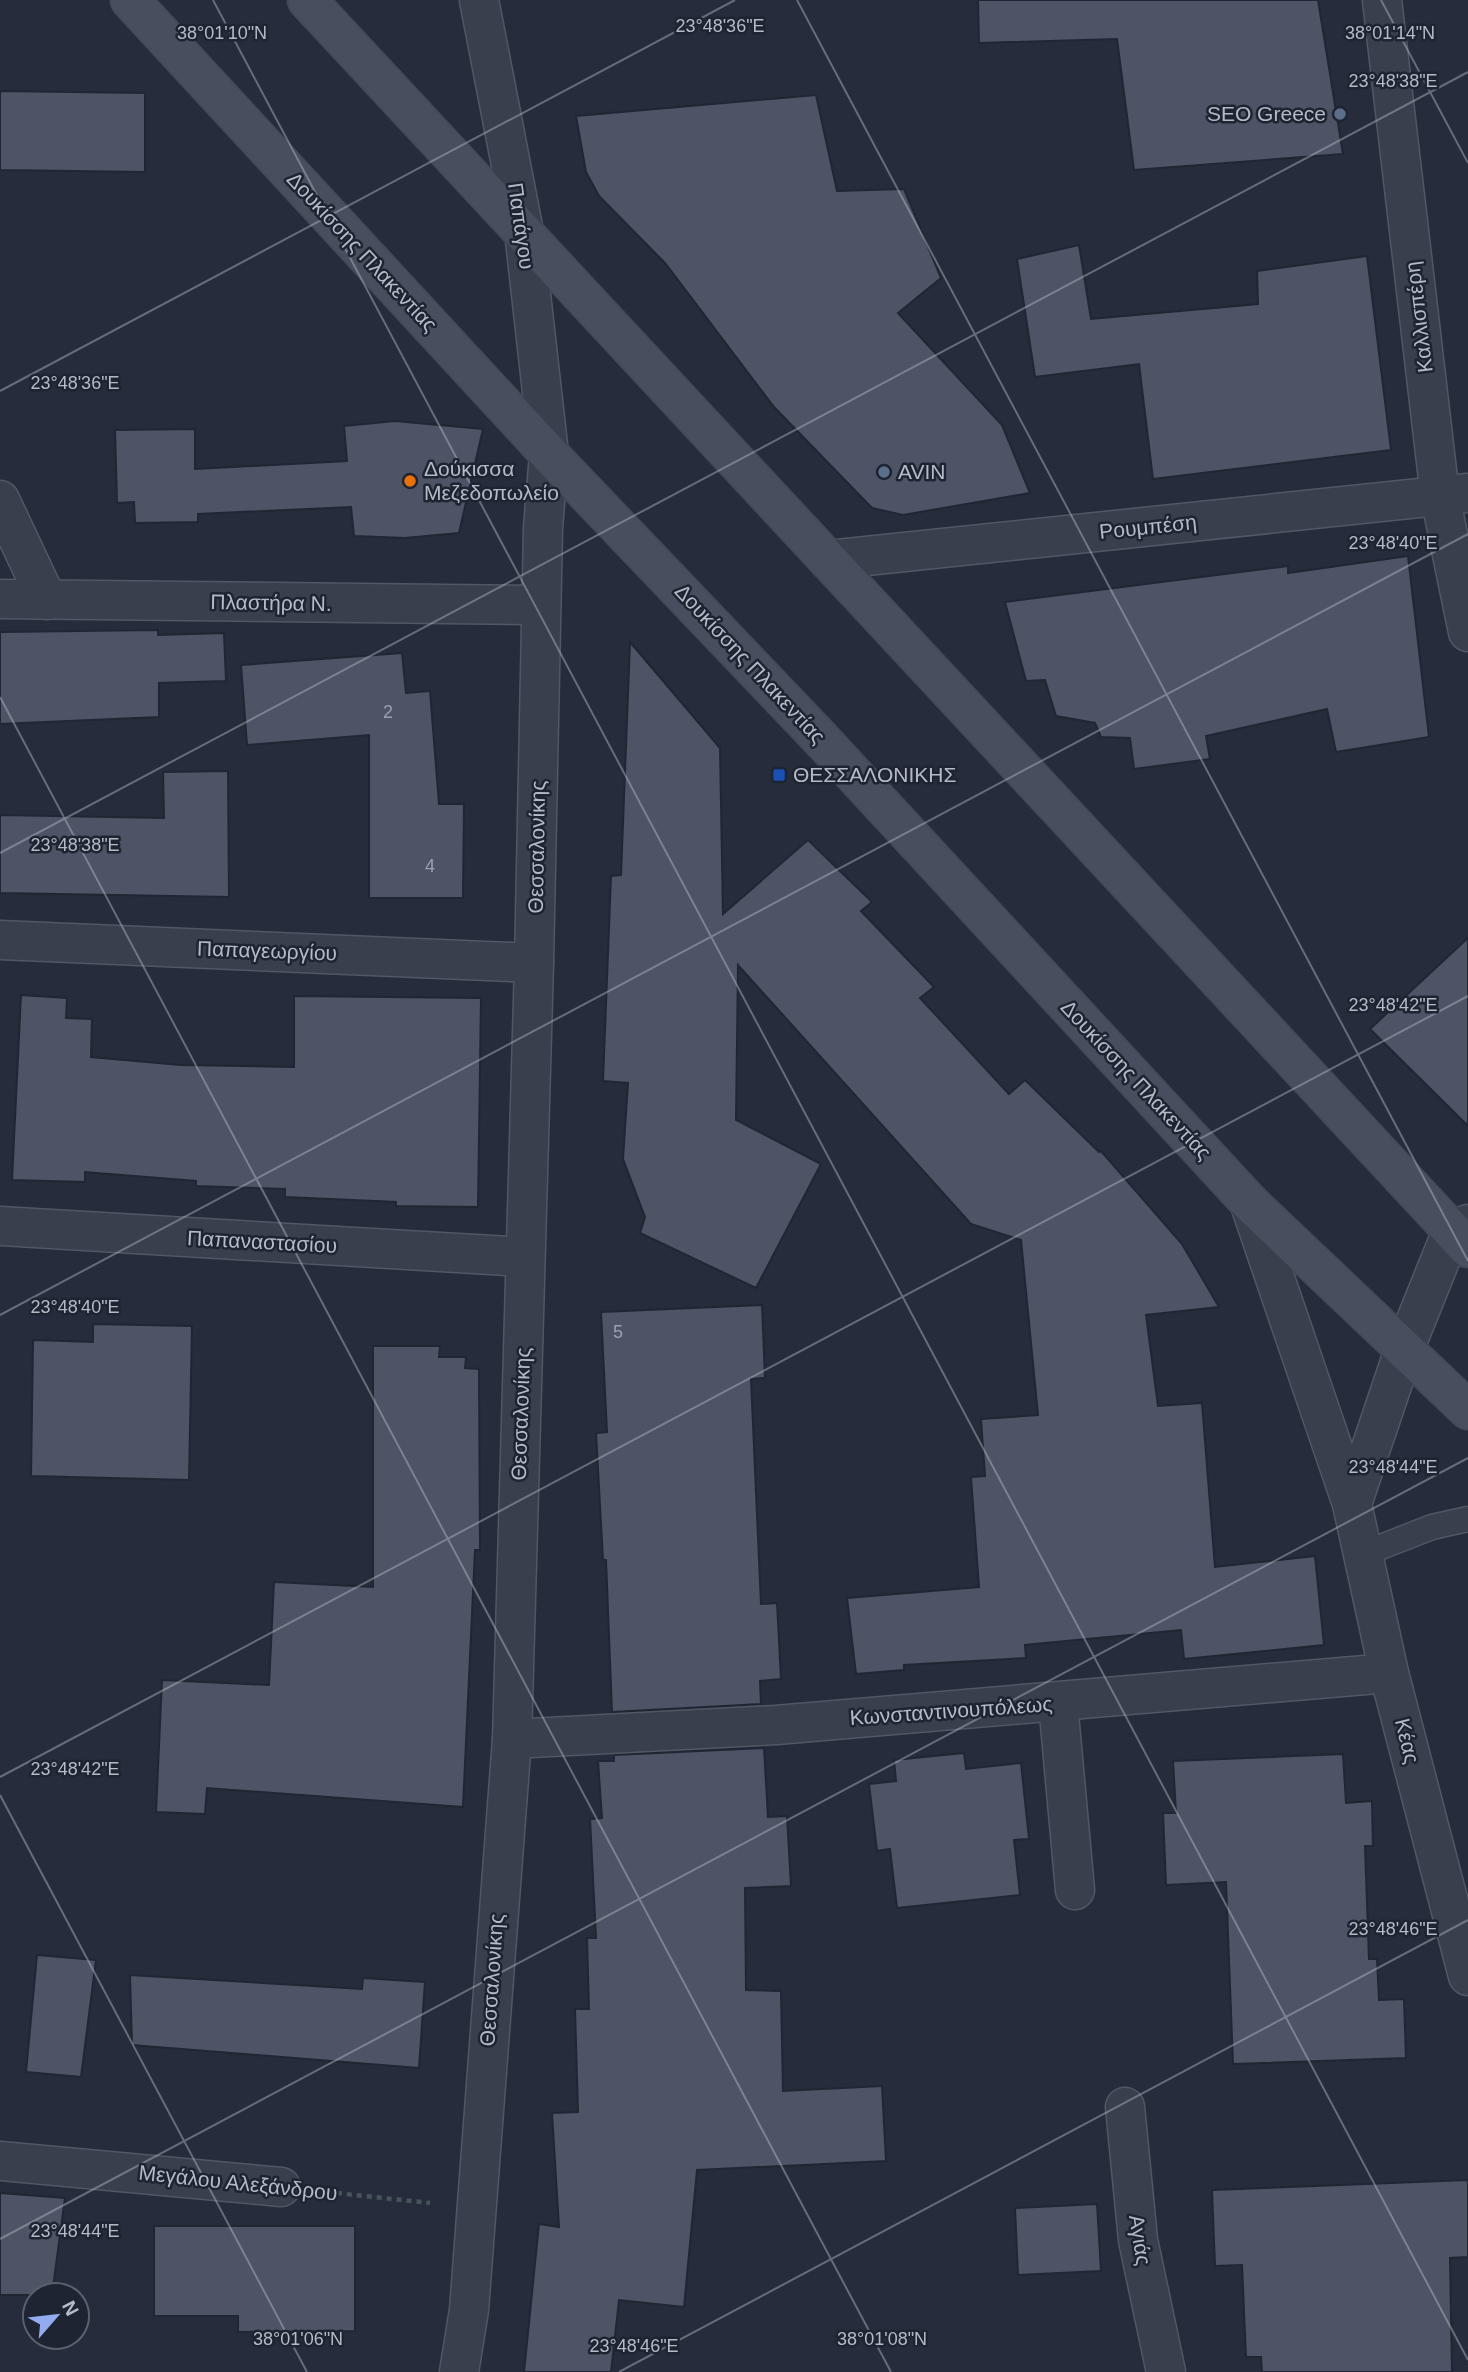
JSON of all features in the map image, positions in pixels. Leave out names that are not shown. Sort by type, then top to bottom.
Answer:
[{"type":"main road","name":"Δουκίσσης Πλακεντίας","points":[[130,0],[549,454],[820,738],[1249,1202],[1468,1410]]},
{"type":"main road","points":[[307,0],[828,560],[1463,1235]]},
{"type":"street","name":"Παπάγου","points":[[479,0],[524,232],[549,454]]},
{"type":"street","name":"Καλλισπέρη","points":[[1382,0],[1454,495],[1468,632]]},
{"type":"street","name":"Θεσσαλονίκης","points":[[459,2372],[469,2311],[512,1739],[534,962],[541,606],[549,454]]},
{"type":"street","name":"Ρουμπέση","points":[[828,560],[1454,495]]},
{"type":"street","points":[[0,500],[47,600]]},
{"type":"street","name":"Πλαστήρα Ν.","points":[[0,599],[541,606]]},
{"type":"street","name":"Παπαγεωργίου","points":[[0,940],[534,962]]},
{"type":"street","name":"Κέας","points":[[1249,1202],[1352,1504],[1390,1673],[1468,1976]]},
{"type":"street","name":"Παπαναστασίου","points":[[0,1226],[525,1257]]},
{"type":"street","points":[[1352,1504],[1404,1350],[1463,1235]]},
{"type":"street","name":"Κωνσταντινουπόλεως","points":[[512,1739],[776,1725],[1390,1673]]},
{"type":"street","points":[[1058,1703],[1075,1890]]},
{"type":"street","name":"Αγιάς","points":[[1125,2107],[1138,2240],[1166,2372]]},
{"type":"street","name":"Μεγάλου Αλεξάνδρου","points":[[0,2161],[281,2187]]},
{"type":"lane","points":[[1363,1554],[1432,1527],[1468,1519]]},
{"type":"path","name":"Μεγάλου Αλεξάνδρου","points":[[281,2187],[476,2209]]},
{"type":"building","points":[[978,0],[1318,0],[1343,154],[1134,170],[1117,39],[979,43]]},
{"type":"building","points":[[0,91],[145,93],[145,172],[0,170]]},
{"type":"building","points":[[816,95],[837,191],[904,189],[941,278],[898,313],[1002,425],[1030,493],[903,515],[872,508],[774,407],[665,263],[599,196],[586,172],[576,116]]},
{"type":"building","points":[[1079,245],[1091,319],[1258,304],[1257,271],[1367,256],[1391,450],[1153,479],[1139,364],[1035,377],[1017,259]]},
{"type":"building","points":[[395,421],[483,429],[459,533],[405,538],[354,536],[351,507],[198,514],[198,522],[135,523],[134,502],[117,503],[115,430],[195,429],[195,469],[347,461],[344,426]]},
{"type":"building","points":[[1408,556],[1429,737],[1336,752],[1327,709],[1206,736],[1210,759],[1134,769],[1130,738],[1101,737],[1095,723],[1056,716],[1045,680],[1026,681],[1005,602],[1288,566],[1288,573]]},
{"type":"building","points":[[158,630],[158,635],[224,633],[226,681],[159,683],[159,717],[0,724],[0,632]]},
{"type":"building","points":[[630,642],[720,748],[723,914],[808,840],[872,902],[861,911],[934,987],[920,998],[1009,1094],[1025,1080],[1101,1151],[1182,1244],[1219,1307],[1146,1315],[1158,1406],[1202,1403],[1215,1567],[1315,1556],[1324,1645],[1184,1659],[1181,1630],[1025,1645],[1026,1658],[904,1665],[904,1670],[856,1674],[847,1598],[979,1587],[971,1477],[985,1476],[981,1419],[1038,1415],[1021,1240],[971,1224],[738,965],[736,1120],[821,1164],[756,1288],[640,1233],[645,1217],[623,1159],[628,1083],[603,1081],[611,876],[621,875]]},
{"type":"building","points":[[402,653],[406,693],[430,691],[439,804],[464,804],[463,898],[369,898],[369,735],[247,745],[241,665]]},
{"type":"building","points":[[228,771],[229,897],[0,893],[0,815],[164,818],[163,772]]},
{"type":"building","points":[[1468,938],[1468,1126],[1370,1029]]},
{"type":"building","points":[[21,995],[67,998],[66,1018],[92,1019],[91,1057],[181,1065],[294,1067],[294,996],[481,998],[478,1207],[396,1206],[396,1202],[285,1197],[285,1189],[196,1186],[196,1181],[85,1172],[85,1182],[12,1180]]},
{"type":"building","points":[[762,1305],[765,1378],[751,1379],[761,1604],[777,1603],[781,1679],[760,1681],[761,1704],[612,1712],[606,1560],[603,1560],[596,1433],[607,1432],[601,1312]]},
{"type":"building","points":[[93,1324],[192,1326],[189,1480],[31,1476],[33,1340],[93,1342]]},
{"type":"building","points":[[373,1346],[440,1346],[439,1357],[466,1357],[465,1368],[479,1369],[480,1550],[475,1550],[463,1807],[207,1788],[205,1814],[156,1812],[162,1680],[269,1685],[274,1582],[373,1587]]},
{"type":"building","points":[[764,1748],[768,1817],[787,1816],[791,1886],[745,1888],[746,1990],[781,1991],[783,2091],[882,2086],[886,2161],[697,2170],[684,2307],[619,2300],[611,2372],[524,2372],[539,2224],[559,2227],[552,2113],[578,2112],[575,2009],[589,2009],[587,1938],[596,1938],[590,1819],[602,1818],[598,1761],[614,1761],[614,1755]]},
{"type":"building","points":[[964,1753],[966,1769],[1021,1763],[1029,1839],[1014,1840],[1020,1895],[897,1908],[890,1849],[877,1851],[869,1784],[896,1781],[894,1760]]},
{"type":"building","points":[[1343,1754],[1346,1803],[1372,1801],[1373,1846],[1365,1846],[1369,1959],[1377,1959],[1379,2000],[1404,1999],[1406,2058],[1233,2064],[1226,1882],[1166,1885],[1163,1813],[1176,1813],[1173,1761]]},
{"type":"building","points":[[37,1955],[96,1960],[81,2077],[26,2072]]},
{"type":"building","points":[[130,1975],[362,1989],[363,1978],[425,1982],[419,2068],[132,2045]]},
{"type":"building","points":[[1468,2180],[1468,2257],[1450,2258],[1452,2372],[1262,2372],[1261,2357],[1246,2357],[1242,2265],[1215,2266],[1212,2190]]},
{"type":"building","points":[[0,2193],[65,2198],[54,2281],[21,2281],[21,2295],[0,2295]]},
{"type":"building","points":[[1097,2204],[1101,2271],[1018,2275],[1015,2208]]},
{"type":"building","points":[[154,2226],[355,2226],[355,2331],[238,2332],[238,2316],[154,2316]]},
{"type":"place","name":"SEO Greece","points":[[1340,114]]},
{"type":"place","name":"AVIN","points":[[884,472]]},
{"type":"place","name":"Δούκισσα Μεζεδοπωλείο","points":[[410,481]]},
{"type":"place","name":"ΘΕΣΣΑΛΟΝΙΚΗΣ","points":[[779,775]]}]
